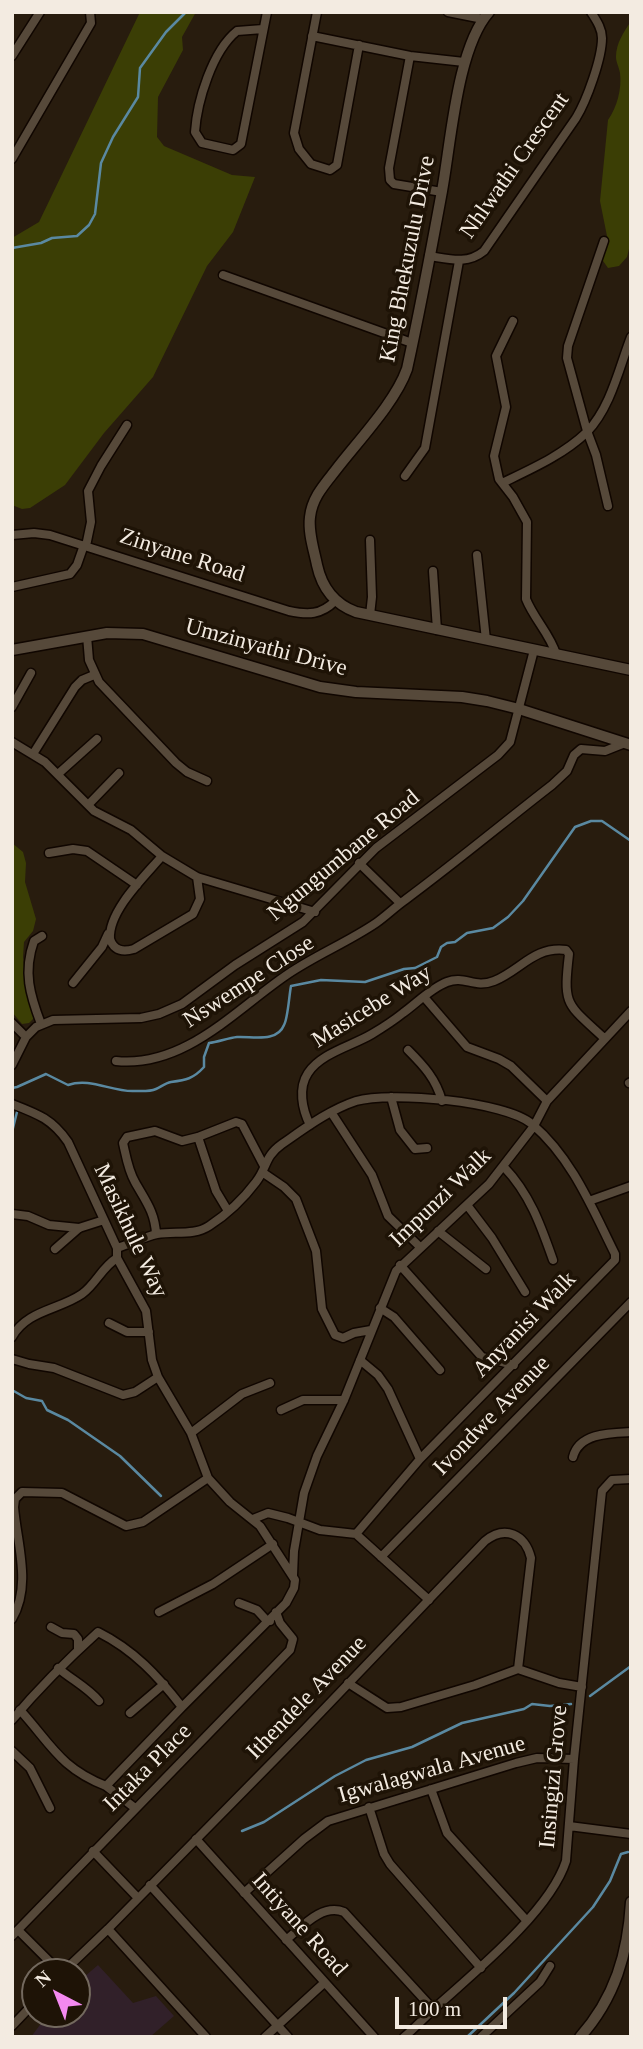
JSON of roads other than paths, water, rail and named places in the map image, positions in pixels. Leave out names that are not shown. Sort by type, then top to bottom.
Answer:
[{"type":"street","points":[[12,56],[40,12]]},
{"type":"street","points":[[12,159],[91,23],[90,12]]},
{"type":"street","points":[[263,29],[239,30],[226,43],[208,78],[195,127],[197,138],[205,145],[233,150],[242,142],[267,12]]},
{"type":"street","points":[[317,12],[294,136],[299,149],[311,164],[330,170],[337,165],[359,46]]},
{"type":"street","points":[[448,12],[486,15]]},
{"type":"street","name":"Nhlwathi Crescent","points":[[429,256],[459,261],[475,258],[487,247],[582,108],[602,38],[598,22],[591,12]]},
{"type":"street","name":"King Bhekuzulu Drive","points":[[335,601],[319,576],[310,528],[312,508],[322,487],[397,389],[407,369],[442,192],[464,62],[470,44],[486,15]]},
{"type":"street","points":[[312,36],[410,56],[464,62]]},
{"type":"street","points":[[410,56],[389,168],[390,180],[394,184],[442,192]]},
{"type":"street","points":[[604,241],[595,261],[567,351],[568,367],[596,455],[608,506]]},
{"type":"street","points":[[405,476],[421,457],[427,442],[459,261]]},
{"type":"street","points":[[223,275],[412,343]]},
{"type":"street","points":[[513,321],[501,342],[496,359],[506,407],[494,456],[502,483],[527,522],[526,599],[530,610],[553,643],[556,654]]},
{"type":"street","points":[[502,483],[542,463],[587,431],[608,399],[631,337]]},
{"type":"street","points":[[12,586],[70,574],[85,545],[91,522],[88,491],[127,425]]},
{"type":"street","name":"Zinyane Road","points":[[12,535],[43,533],[289,611],[308,614],[319,612],[335,601]]},
{"type":"street","points":[[370,540],[370,615]]},
{"type":"street","points":[[477,555],[486,640]]},
{"type":"street","points":[[433,571],[437,630]]},
{"type":"street","points":[[335,601],[349,610],[370,615],[631,670]]},
{"type":"street","name":"Umzinyathi Drive","points":[[12,650],[87,636],[121,632],[143,634],[332,689],[462,696],[519,709],[628,744]]},
{"type":"street","points":[[87,636],[89,660],[94,675],[176,763],[187,772],[207,781]]},
{"type":"street","name":"Ngungumbane Road","points":[[41,1024],[59,1020],[141,1018],[168,1011],[315,912],[359,863],[498,755],[510,742],[534,650]]},
{"type":"street","points":[[12,707],[31,673]]},
{"type":"street","points":[[33,754],[75,687],[82,680],[94,675]]},
{"type":"street","points":[[58,774],[97,739]]},
{"type":"street","points":[[12,742],[33,754],[58,774],[97,813],[131,830],[162,856],[197,877],[315,912]]},
{"type":"street","name":"Nswempe Close","points":[[116,1061],[150,1060],[192,1043],[288,974],[345,943],[400,904],[566,771],[574,755],[581,749],[605,751],[628,744]]},
{"type":"street","points":[[88,804],[119,773]]},
{"type":"street","points":[[49,853],[73,849],[87,851],[137,885]]},
{"type":"street","points":[[73,983],[102,947],[122,904],[162,856]]},
{"type":"street","points":[[359,863],[400,904]]},
{"type":"street","points":[[109,931],[114,946],[128,951],[185,920],[193,914],[199,903],[197,877]]},
{"type":"street","points":[[12,1065],[26,1037],[41,1024],[28,984],[27,967],[34,942],[42,936]]},
{"type":"street","name":"Masicebe Way","points":[[310,1125],[302,1096],[307,1075],[312,1068],[330,1055],[371,1034],[446,982],[456,980],[484,985],[504,977],[550,949],[566,950],[569,954],[566,991],[568,1001],[604,1038]]},
{"type":"street","points":[[424,998],[467,1047],[511,1066],[547,1101]]},
{"type":"street","name":"Impunzi Walk","points":[[293,1575],[304,1493],[317,1455],[344,1400],[400,1265],[467,1205],[504,1167],[534,1126],[547,1101],[631,1011]]},
{"type":"street","points":[[12,1023],[26,1037]]},
{"type":"street","points":[[408,1050],[429,1071],[438,1085],[442,1101]]},
{"type":"street","points":[[391,1097],[400,1130],[415,1149],[427,1148]]},
{"type":"street","points":[[12,1337],[25,1321],[90,1287],[117,1253],[156,1234],[192,1232],[206,1228],[247,1193],[273,1151],[331,1112],[356,1101],[391,1097],[442,1101],[518,1114],[534,1126]]},
{"type":"street","name":"Masikhule Way","points":[[12,1104],[44,1117],[60,1130],[68,1142],[146,1311],[152,1360],[191,1433],[208,1478],[230,1502],[253,1519],[293,1575]]},
{"type":"street","points":[[331,1112],[372,1175],[388,1216],[420,1247]]},
{"type":"street","points":[[156,1234],[156,1222],[151,1208],[128,1168],[124,1141],[127,1137],[148,1131],[164,1133],[182,1141],[236,1122],[242,1124],[263,1169],[296,1199],[316,1251],[322,1309],[335,1335],[344,1338],[371,1330]]},
{"type":"street","name":"Anyanisi Walk","points":[[355,1534],[420,1459],[615,1260],[615,1254],[589,1200],[560,1156],[534,1126]]},
{"type":"street","points":[[198,1137],[216,1191],[228,1210]]},
{"type":"street","points":[[504,1167],[528,1198],[553,1259]]},
{"type":"street","points":[[589,1200],[631,1186]]},
{"type":"street","points":[[467,1205],[492,1238],[525,1292]]},
{"type":"street","points":[[12,1214],[28,1216],[49,1225],[79,1228]]},
{"type":"street","points":[[55,1249],[79,1228],[104,1220]]},
{"type":"street","points":[[438,1231],[486,1269]]},
{"type":"street","points":[[400,1265],[482,1357],[514,1365]]},
{"type":"street","name":"Ivondwe Avenue","points":[[381,1557],[631,1301]]},
{"type":"street","points":[[380,1308],[394,1317],[439,1370]]},
{"type":"street","points":[[109,1323],[127,1332],[149,1332]]},
{"type":"street","points":[[12,1359],[54,1368],[123,1395],[135,1392],[159,1377]]},
{"type":"street","points":[[360,1360],[378,1375],[388,1389],[420,1459]]},
{"type":"street","points":[[191,1433],[242,1394],[270,1383]]},
{"type":"street","points":[[281,1410],[303,1400],[344,1400]]},
{"type":"street","points":[[573,1457],[576,1447],[587,1439],[631,1432]]},
{"type":"street","points":[[12,1619],[19,1608],[23,1585],[13,1507],[15,1499],[22,1492],[67,1494],[121,1523],[133,1526],[208,1478]]},
{"type":"street","name":"Insingizi Grove","points":[[404,2037],[481,1968],[556,1886],[562,1874],[566,1861],[602,1491],[612,1480],[631,1479]]},
{"type":"street","points":[[253,1519],[268,1513],[320,1530],[355,1534],[429,1600]]},
{"type":"street","name":"Ithendele Avenue","points":[[77,1958],[488,1538],[506,1532],[513,1533],[524,1542],[530,1552],[532,1565],[518,1669]]},
{"type":"street","points":[[159,1612],[222,1579],[273,1544]]},
{"type":"street","points":[[106,1786],[291,1596],[294,1588],[293,1575]]},
{"type":"street","points":[[239,1603],[257,1609],[267,1621],[280,1623]]},
{"type":"street","name":"Intaka Place","points":[[15,1933],[290,1650],[293,1639],[280,1623],[276,1612]]},
{"type":"street","points":[[51,1626],[62,1633],[74,1634],[78,1639],[78,1650]]},
{"type":"street","points":[[12,1720],[58,1668],[98,1632],[113,1639],[142,1661],[182,1707]]},
{"type":"street","points":[[58,1668],[90,1690],[99,1701]]},
{"type":"street","points":[[348,1683],[381,1706],[392,1708],[475,1685],[518,1669],[559,1683],[582,1687]]},
{"type":"street","points":[[130,1713],[164,1684]]},
{"type":"street","points":[[20,1710],[69,1767],[106,1786],[135,1808]]},
{"type":"street","points":[[12,1751],[30,1768],[50,1808]]},
{"type":"street","name":"Igwalagwala Avenue","points":[[244,1893],[328,1821],[537,1758],[574,1759]]},
{"type":"street","points":[[431,1789],[447,1833],[526,1920]]},
{"type":"street","points":[[369,1807],[384,1854],[390,1864],[481,1968]]},
{"type":"street","points":[[569,1826],[631,1834]]},
{"type":"street","name":"Intiyane Road","points":[[196,1839],[374,2037]]},
{"type":"street","points":[[93,1851],[138,1898]]},
{"type":"street","points":[[150,1885],[288,2037]]},
{"type":"street","points":[[580,2037],[600,2011],[619,1973],[626,1947],[631,1902]]},
{"type":"street","points":[[286,1940],[323,1912],[340,1910],[354,1920],[433,2009]]},
{"type":"street","points":[[108,1929],[206,2037]]},
{"type":"street","points":[[15,1933],[45,1958]]},
{"type":"street","points":[[481,2037],[540,1982],[550,1966]]},
{"type":"street","points":[[265,2037],[324,1983]]},
{"type":"waterway","points":[[12,248],[41,243],[52,238],[77,236],[89,225],[95,214],[101,163],[113,137],[138,97],[140,68],[166,32],[186,12]]},
{"type":"waterway","points":[[12,1088],[46,1074],[68,1085],[84,1083],[134,1091],[153,1090],[189,1078],[204,1067],[209,1043],[237,1037],[270,1036],[281,1031],[291,986],[321,980],[365,982],[415,968],[437,957],[441,947],[447,943],[455,942],[467,933],[493,928],[523,901],[575,827],[591,821],[602,821],[631,841]]},
{"type":"waterway","points":[[12,1132],[17,1112]]},
{"type":"waterway","points":[[12,1390],[26,1398],[42,1401],[47,1410],[68,1420],[120,1456],[161,1496]]},
{"type":"waterway","points":[[590,1696],[631,1666]]},
{"type":"waterway","points":[[242,1831],[264,1822],[335,1776],[366,1760],[412,1747],[462,1723],[524,1709],[532,1704],[571,1704]]},
{"type":"waterway","points":[[467,2037],[514,1993],[593,1907],[610,1881],[621,1854],[628,1852]]}]
